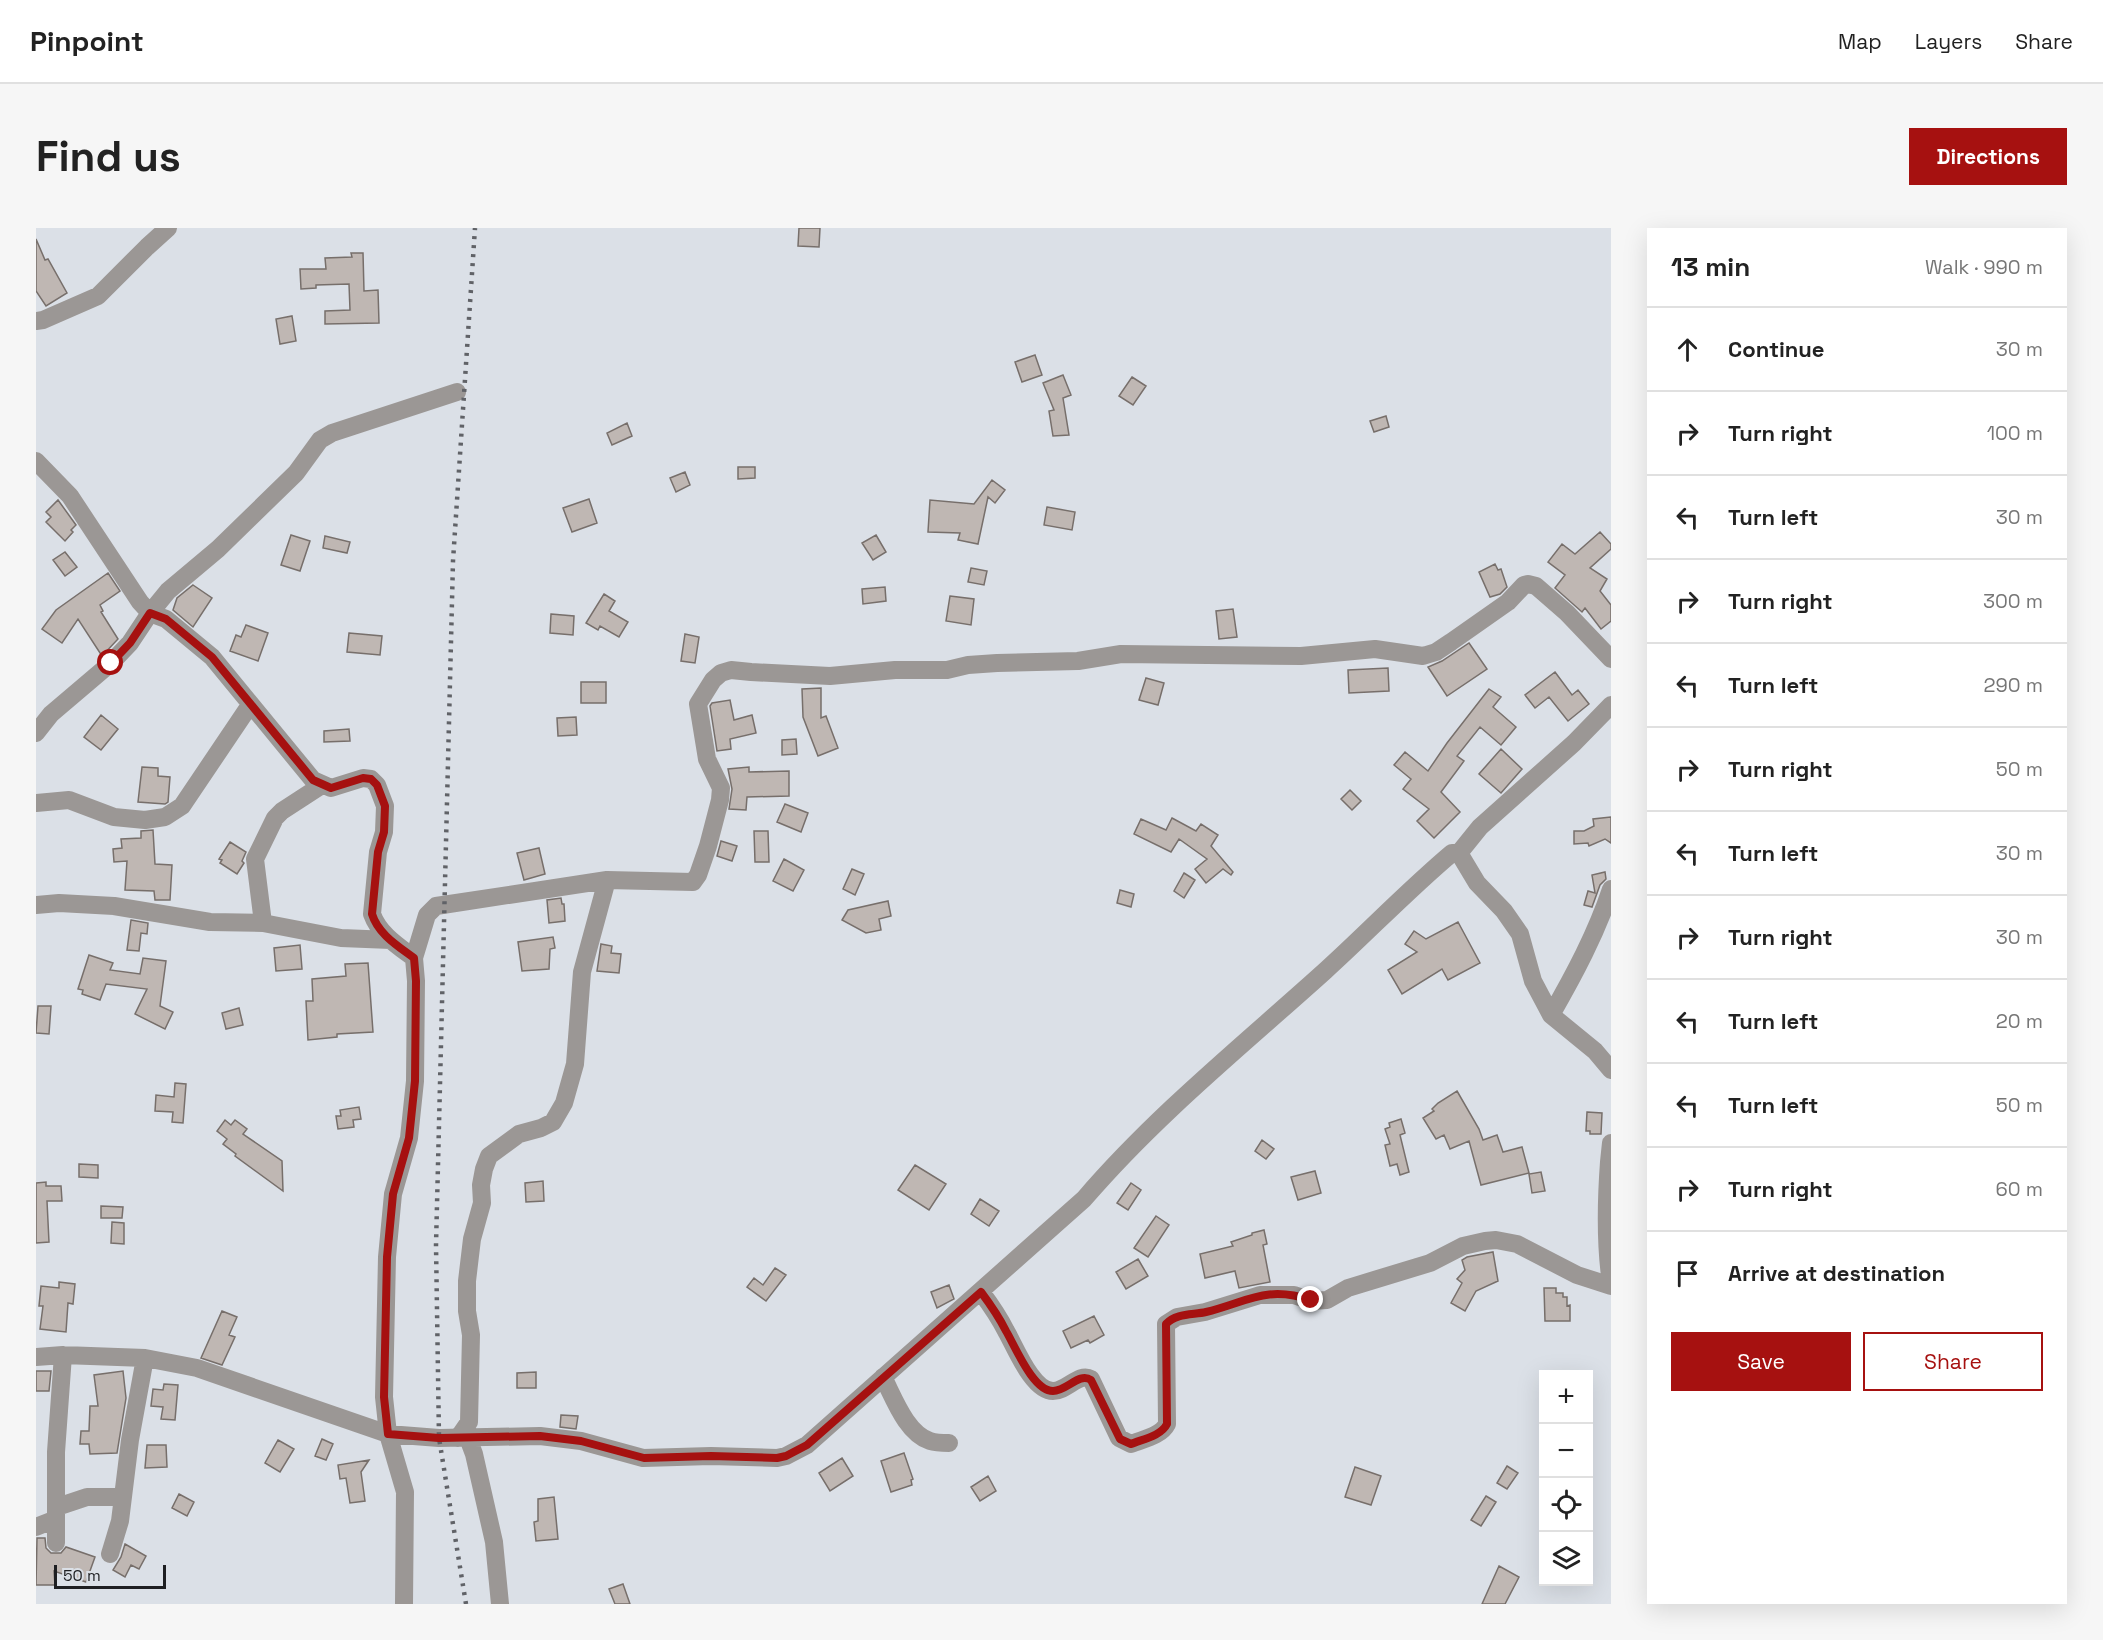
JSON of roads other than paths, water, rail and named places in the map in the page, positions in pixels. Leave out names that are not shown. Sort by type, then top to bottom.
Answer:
[{"type":"street","points":[[36,321],[98,296],[168,228]]},
{"type":"street","points":[[36,733],[51,714],[111,663],[130,643],[150,613],[179,580],[218,549],[296,472],[320,441],[332,433],[402,412],[457,392]]},
{"type":"street","points":[[36,461],[70,496],[140,602],[150,613],[166,619],[212,657],[313,780],[331,788],[363,778],[371,779],[377,785],[385,806],[384,832],[378,852],[372,914],[375,922],[391,940],[414,958]]},
{"type":"street","points":[[401,1603],[405,1492],[388,1434],[384,1397],[387,1257],[393,1194],[409,1138],[415,1081],[416,981],[414,958],[427,915],[436,906],[607,880],[693,882],[698,875],[708,846],[721,788],[707,759],[698,704],[713,680],[721,672],[731,670],[830,675],[895,670],[947,670],[968,665],[997,663],[1078,661],[1120,654],[1301,656],[1375,649],[1423,656],[1436,652],[1451,642],[1508,602],[1524,585],[1528,584],[1536,586],[1567,613],[1611,659]]},
{"type":"street","points":[[36,803],[69,800],[114,817],[145,820],[165,817],[182,806],[250,705]]},
{"type":"street","points":[[1459,853],[1480,827],[1574,742],[1611,705]]},
{"type":"street","points":[[264,923],[255,859],[275,818],[322,785]]},
{"type":"street","points":[[36,1357],[63,1355],[145,1358],[197,1368],[388,1434],[439,1438],[540,1436],[581,1441],[644,1458],[711,1456],[777,1458],[786,1456],[807,1445],[1084,1199],[1122,1156],[1182,1097],[1326,970],[1452,853],[1459,853],[1464,858],[1477,883],[1517,928],[1533,981],[1551,1015],[1595,1051],[1611,1070]]},
{"type":"street","points":[[463,1438],[469,1422],[471,1335],[467,1311],[467,1281],[472,1239],[482,1203],[481,1185],[484,1169],[489,1156],[519,1134],[542,1128],[553,1122],[564,1102],[575,1064],[582,972],[607,880]]},
{"type":"street","points":[[1551,1015],[1587,947],[1611,889]]},
{"type":"street","points":[[36,905],[89,904],[210,922],[264,923],[340,938],[391,940]]},
{"type":"street","points":[[981,1292],[1035,1379],[1052,1391],[1063,1389],[1087,1377],[1091,1380],[1120,1439],[1131,1444],[1158,1434],[1165,1429],[1167,1424],[1166,1324],[1177,1317],[1204,1312],[1260,1295],[1294,1295],[1311,1300],[1327,1300],[1348,1288],[1430,1263],[1463,1246],[1496,1240],[1517,1244],[1577,1275],[1611,1285],[1606,1242],[1611,1143]]},
{"type":"street","points":[[56,1544],[56,1452],[63,1355]]},
{"type":"street","points":[[110,1554],[120,1521],[130,1440],[145,1358]]},
{"type":"street","points":[[883,1377],[899,1408],[916,1432],[930,1442],[949,1443]]},
{"type":"street","points":[[463,1438],[474,1454],[494,1542],[500,1604]]},
{"type":"street","points":[[36,1527],[56,1513],[87,1497],[123,1497]]},
{"type":"railway","points":[[466,1604],[439,1438],[436,1245],[453,561],[475,228]]}]
